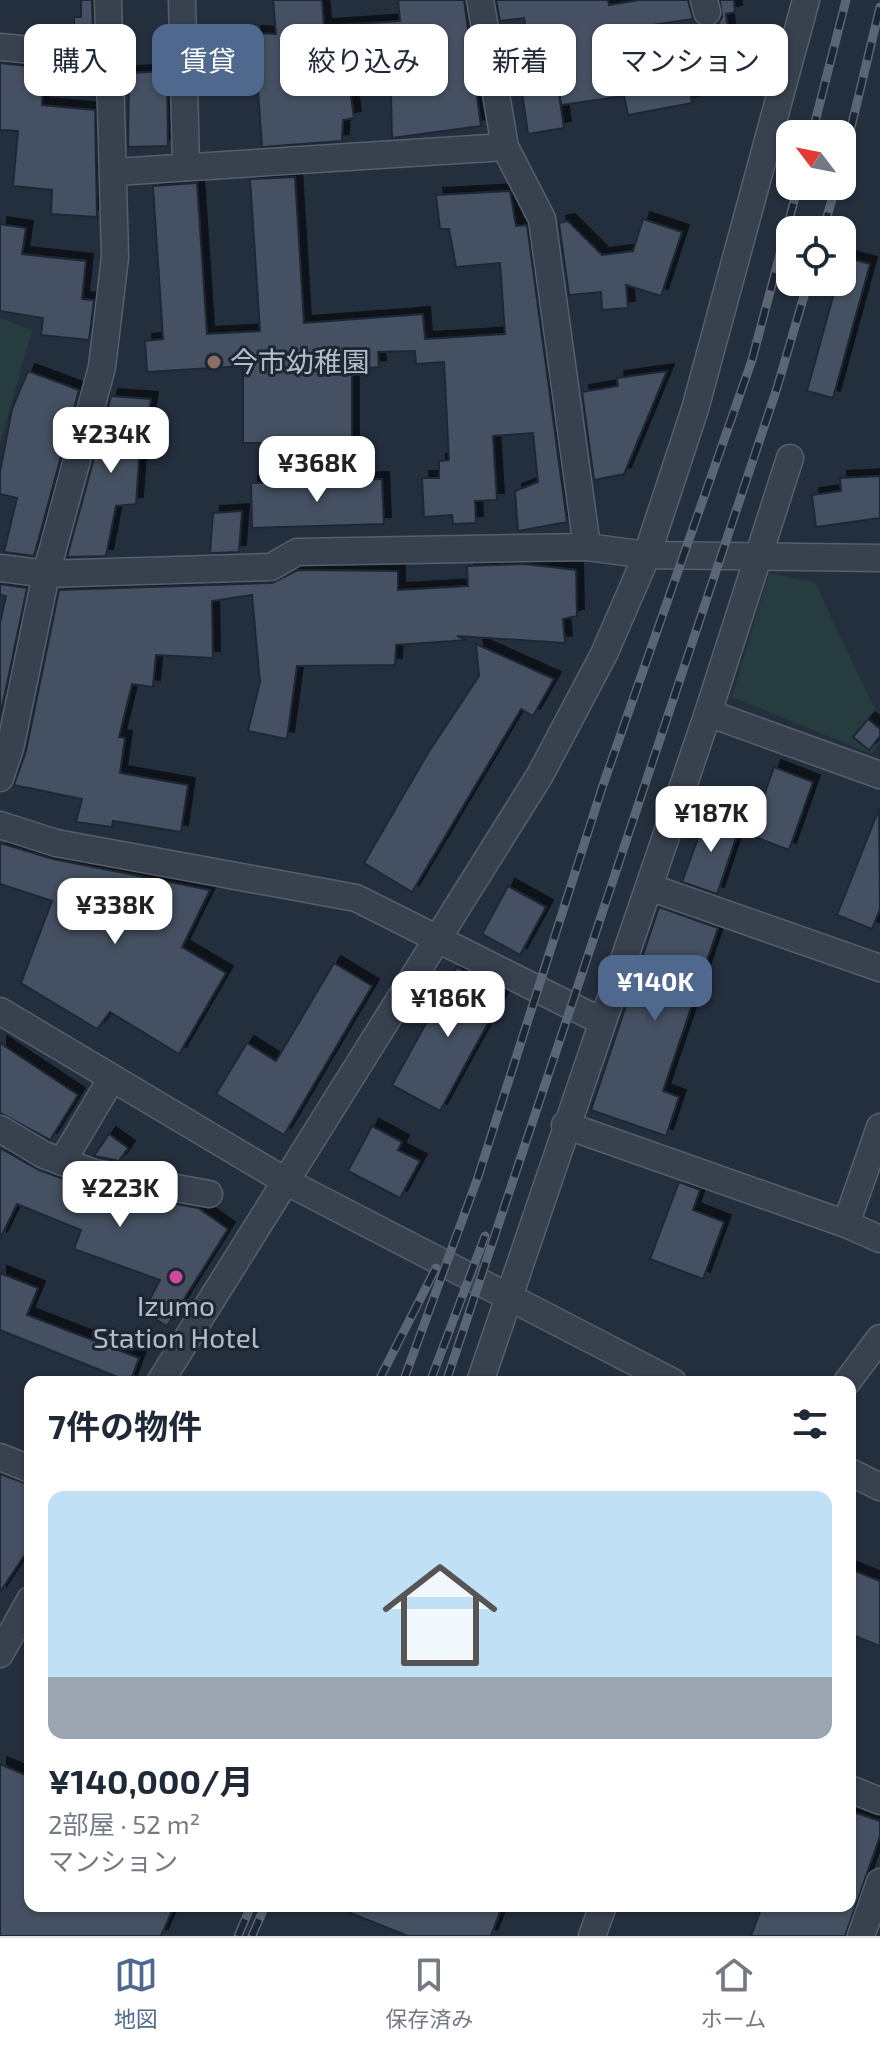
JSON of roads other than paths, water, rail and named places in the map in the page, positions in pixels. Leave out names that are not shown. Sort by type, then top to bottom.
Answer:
[{"type":"street","points":[[108,0],[109,24]]},
{"type":"street","points":[[182,0],[186,167]]},
{"type":"street","points":[[480,0],[505,147],[542,219],[587,547]]},
{"type":"street","points":[[164,1376],[540,775],[604,654],[647,555],[695,409],[806,0]]},
{"type":"street","points":[[0,47],[24,49]]},
{"type":"street","points":[[0,778],[10,748],[46,574],[102,367],[115,257],[112,96]]},
{"type":"street","points":[[115,172],[505,147]]},
{"type":"street","points":[[482,1376],[708,713],[790,458]]},
{"type":"street","points":[[0,568],[46,574],[271,567],[297,552],[587,547],[647,555],[880,558]]},
{"type":"street","points":[[708,713],[880,775]]},
{"type":"street","points":[[0,825],[56,843],[356,898],[601,1021]]},
{"type":"street","points":[[649,887],[880,968]]},
{"type":"street","points":[[0,1011],[287,1182],[661,1376]]},
{"type":"street","points":[[62,1162],[112,1078]]},
{"type":"street","points":[[565,1125],[846,1224],[880,1239]]},
{"type":"street","points":[[846,1224],[880,1127]]},
{"type":"street","points":[[0,1129],[62,1162],[94,1173],[209,1194]]},
{"type":"street","points":[[852,1376],[880,1338]]},
{"type":"street","points":[[0,1457],[24,1467]]},
{"type":"street","points":[[856,1475],[880,1487]]},
{"type":"street","points":[[0,1652],[24,1610]]},
{"type":"street","points":[[856,1791],[880,1801]]},
{"type":"street","points":[[861,1936],[880,1882]]},
{"type":"street","points":[[592,1936],[601,1912]]},
{"type":"railway","points":[[816,120],[846,0]]},
{"type":"railway","points":[[853,120],[880,7]]},
{"type":"railway","points":[[405,1376],[478,1177],[603,785],[752,360],[794,200]]},
{"type":"railway","points":[[827,216],[832,200]]},
{"type":"railway","points":[[448,1376],[777,388],[804,296]]},
{"type":"railway","points":[[432,1376],[485,1236]]},
{"type":"railway","points":[[381,1376],[436,1268]]},
{"type":"railway","points":[[238,1936],[248,1912]]},
{"type":"railway","points":[[252,1936],[262,1912]]},
{"type":"place","name":"今市幼稚園","points":[[214,362]]},
{"type":"place","name":"Izumo Station Hotel","points":[[176,1277]]}]
